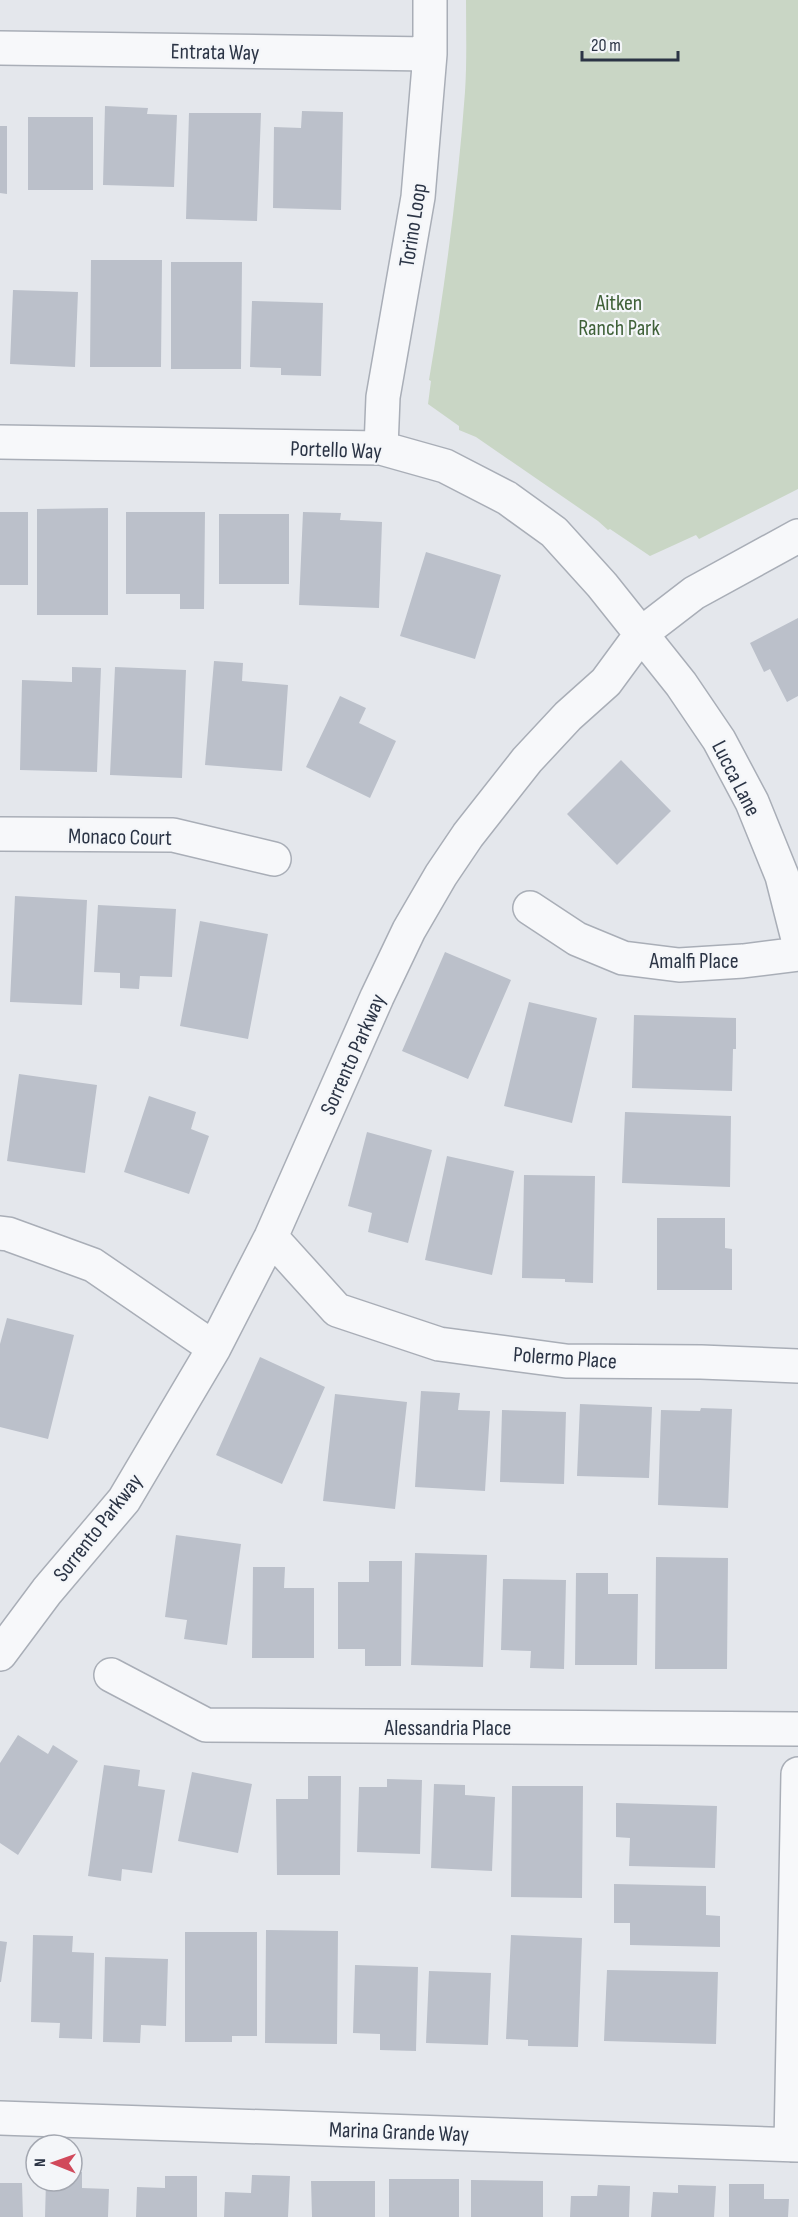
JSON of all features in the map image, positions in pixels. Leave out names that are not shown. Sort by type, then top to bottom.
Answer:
[{"type":"street","name":"Torino Loop","points":[[381,448],[383,397],[418,197],[430,54],[430,0]]},
{"type":"street","name":"Entrata Way","points":[[0,48],[430,54]]},
{"type":"street","name":"Portello Way","points":[[0,442],[381,448],[445,466],[507,498],[554,532],[642,633]]},
{"type":"street","name":"Sorrento Parkway","points":[[0,1654],[47,1591],[124,1500],[214,1348],[271,1237],[409,930],[441,875],[468,835],[527,760],[568,716],[606,682],[642,633],[694,593],[798,536]]},
{"type":"street","name":"Lucca Lane","points":[[642,633],[681,684],[719,740],[752,802],[782,876],[798,939]]},
{"type":"street","name":"Monaco Court","points":[[0,834],[173,835],[274,859]]},
{"type":"street","name":"Amalfi Place","points":[[530,908],[577,939],[623,958],[679,964],[743,961],[798,954]]},
{"type":"street","points":[[0,1233],[93,1265],[214,1348]]},
{"type":"street","name":"Polermo Place","points":[[271,1237],[337,1310],[439,1344],[566,1361],[701,1362],[798,1366]]},
{"type":"street","name":"Alessandria Place","points":[[111,1675],[206,1725],[798,1729]]},
{"type":"street","points":[[794,2145],[798,1774]]},
{"type":"street","name":"Marina Grande Way","points":[[0,2118],[794,2145]]},
{"type":"green space","name":"Aitken Ranch Park","points":[[466,0],[798,0],[798,489],[699,539],[696,535],[650,556],[610,529],[608,530],[476,437],[459,430],[459,426],[428,404],[431,381],[429,380],[459,164],[466,69]]},
{"type":"building","points":[[105,106],[148,108],[147,114],[177,115],[174,187],[103,185]]},
{"type":"building","points":[[302,111],[343,112],[341,210],[273,208],[274,127],[301,128]]},
{"type":"building","points":[[189,113],[261,113],[257,221],[186,219]]},
{"type":"building","points":[[28,117],[93,117],[93,190],[28,190]]},
{"type":"building","points":[[0,126],[7,126],[7,194],[0,193]]},
{"type":"building","points":[[91,260],[162,260],[161,367],[90,367]]},
{"type":"building","points":[[171,262],[242,262],[241,369],[171,369]]},
{"type":"building","points":[[13,290],[78,292],[75,367],[10,364]]},
{"type":"building","points":[[252,301],[323,303],[321,376],[281,375],[281,368],[250,367]]},
{"type":"building","points":[[108,508],[108,615],[37,615],[37,509]]},
{"type":"building","points":[[0,512],[28,512],[28,585],[0,585]]},
{"type":"building","points":[[126,512],[205,512],[204,609],[180,609],[180,594],[126,594]]},
{"type":"building","points":[[303,512],[341,513],[340,520],[382,522],[379,608],[299,605]]},
{"type":"building","points":[[219,514],[289,514],[289,584],[219,584]]},
{"type":"building","points":[[426,552],[501,575],[475,659],[400,636]]},
{"type":"building","points":[[798,618],[798,696],[787,702],[770,669],[764,672],[750,643]]},
{"type":"building","points":[[214,661],[243,663],[242,681],[288,685],[282,771],[205,765]]},
{"type":"building","points":[[72,667],[101,668],[97,772],[20,770],[22,680],[72,682]]},
{"type":"building","points":[[115,667],[186,670],[182,778],[110,775]]},
{"type":"building","points":[[340,696],[366,708],[359,723],[396,741],[370,798],[306,767]]},
{"type":"building","points":[[621,760],[671,811],[617,865],[567,814]]},
{"type":"building","points":[[15,896],[87,900],[82,1005],[10,1002]]},
{"type":"building","points":[[98,905],[176,909],[172,977],[140,976],[139,989],[120,988],[120,973],[94,972]]},
{"type":"building","points":[[200,921],[268,934],[248,1039],[180,1026]]},
{"type":"building","points":[[445,952],[511,980],[468,1079],[402,1051]]},
{"type":"building","points":[[529,1002],[597,1018],[572,1123],[504,1106]]},
{"type":"building","points":[[634,1015],[736,1018],[732,1091],[632,1088]]},
{"type":"building","points":[[19,1074],[97,1085],[85,1173],[7,1161]]},
{"type":"building","points":[[149,1096],[196,1112],[191,1129],[209,1136],[189,1194],[124,1172]]},
{"type":"building","points":[[625,1112],[731,1116],[730,1187],[622,1183]]},
{"type":"building","points":[[367,1132],[432,1150],[408,1243],[368,1232],[372,1213],[348,1206]]},
{"type":"building","points":[[447,1156],[514,1171],[492,1275],[425,1260]]},
{"type":"building","points":[[524,1175],[595,1176],[593,1283],[565,1282],[565,1279],[522,1278]]},
{"type":"building","points":[[657,1218],[725,1218],[725,1248],[732,1249],[732,1290],[657,1290]]},
{"type":"building","points":[[7,1318],[74,1335],[48,1439],[0,1427],[0,1344]]},
{"type":"building","points":[[260,1357],[325,1387],[282,1484],[216,1455]]},
{"type":"building","points":[[421,1391],[460,1393],[458,1410],[490,1411],[485,1491],[415,1487]]},
{"type":"building","points":[[335,1394],[407,1402],[395,1509],[323,1501]]},
{"type":"building","points":[[580,1404],[652,1407],[649,1478],[577,1476]]},
{"type":"building","points":[[701,1408],[732,1409],[728,1508],[658,1505],[661,1410],[700,1411]]},
{"type":"building","points":[[502,1410],[566,1412],[564,1484],[500,1482]]},
{"type":"building","points":[[176,1535],[241,1544],[227,1645],[184,1639],[187,1620],[165,1617]]},
{"type":"building","points":[[415,1553],[487,1555],[483,1667],[411,1665]]},
{"type":"building","points":[[656,1557],[728,1558],[727,1669],[655,1669]]},
{"type":"building","points":[[369,1561],[402,1561],[401,1666],[365,1666],[365,1649],[338,1649],[338,1582],[369,1582]]},
{"type":"building","points":[[253,1567],[285,1567],[284,1588],[314,1588],[314,1658],[252,1658]]},
{"type":"building","points":[[576,1573],[608,1573],[608,1594],[638,1594],[637,1665],[575,1665]]},
{"type":"building","points":[[503,1579],[566,1580],[564,1669],[530,1668],[531,1651],[501,1650]]},
{"type":"building","points":[[18,1735],[48,1754],[53,1745],[78,1761],[18,1855],[0,1843],[0,1763]]},
{"type":"building","points":[[104,1765],[140,1770],[138,1786],[165,1790],[152,1873],[122,1869],[121,1881],[88,1876]]},
{"type":"building","points":[[192,1772],[252,1784],[238,1853],[178,1841]]},
{"type":"building","points":[[308,1776],[341,1776],[340,1875],[277,1875],[276,1799],[308,1799]]},
{"type":"building","points":[[387,1779],[422,1780],[420,1854],[357,1852],[359,1787],[387,1787]]},
{"type":"building","points":[[434,1784],[465,1785],[465,1795],[495,1797],[492,1871],[431,1868]]},
{"type":"building","points":[[512,1786],[583,1786],[582,1898],[511,1897]]},
{"type":"building","points":[[616,1803],[717,1806],[715,1868],[629,1866],[630,1838],[616,1837]]},
{"type":"building","points":[[614,1884],[706,1886],[706,1915],[720,1916],[720,1947],[630,1945],[630,1923],[614,1923]]},
{"type":"building","points":[[266,1930],[338,1931],[337,2044],[265,2043]]},
{"type":"building","points":[[185,1932],[257,1932],[257,2036],[232,2036],[232,2042],[185,2042]]},
{"type":"building","points":[[33,1935],[73,1936],[72,1952],[94,1953],[92,2039],[59,2038],[60,2023],[31,2022]]},
{"type":"building","points":[[511,1935],[582,1938],[578,2047],[528,2046],[528,2040],[506,2039]]},
{"type":"building","points":[[0,1941],[7,1942],[1,1982],[0,1982]]},
{"type":"building","points":[[105,1957],[168,1959],[166,2026],[141,2025],[140,2043],[103,2042]]},
{"type":"building","points":[[355,1965],[418,1967],[416,2051],[380,2050],[380,2034],[353,2033]]},
{"type":"building","points":[[607,1970],[718,1972],[716,2044],[604,2041]]},
{"type":"building","points":[[429,1971],[491,1973],[488,2045],[426,2043]]},
{"type":"building","points":[[252,2175],[290,2176],[288,2217],[224,2217],[225,2192],[251,2193]]},
{"type":"building","points":[[165,2176],[197,2176],[197,2217],[136,2217],[137,2187],[165,2188]]},
{"type":"building","points":[[389,2179],[459,2179],[459,2217],[389,2217]]},
{"type":"building","points":[[471,2180],[543,2181],[543,2217],[471,2217]]},
{"type":"building","points":[[311,2181],[375,2181],[375,2217],[312,2217]]},
{"type":"building","points":[[0,2183],[22,2183],[23,2217],[0,2217]]},
{"type":"building","points":[[729,2184],[764,2184],[764,2199],[789,2199],[788,2217],[729,2217]]},
{"type":"building","points":[[598,2185],[630,2186],[629,2217],[570,2217],[571,2196],[597,2196]]},
{"type":"building","points":[[678,2185],[716,2186],[714,2217],[651,2217],[653,2192],[678,2193]]},
{"type":"building","points":[[84,2188],[109,2189],[108,2217],[45,2217],[46,2193],[84,2193]]}]
